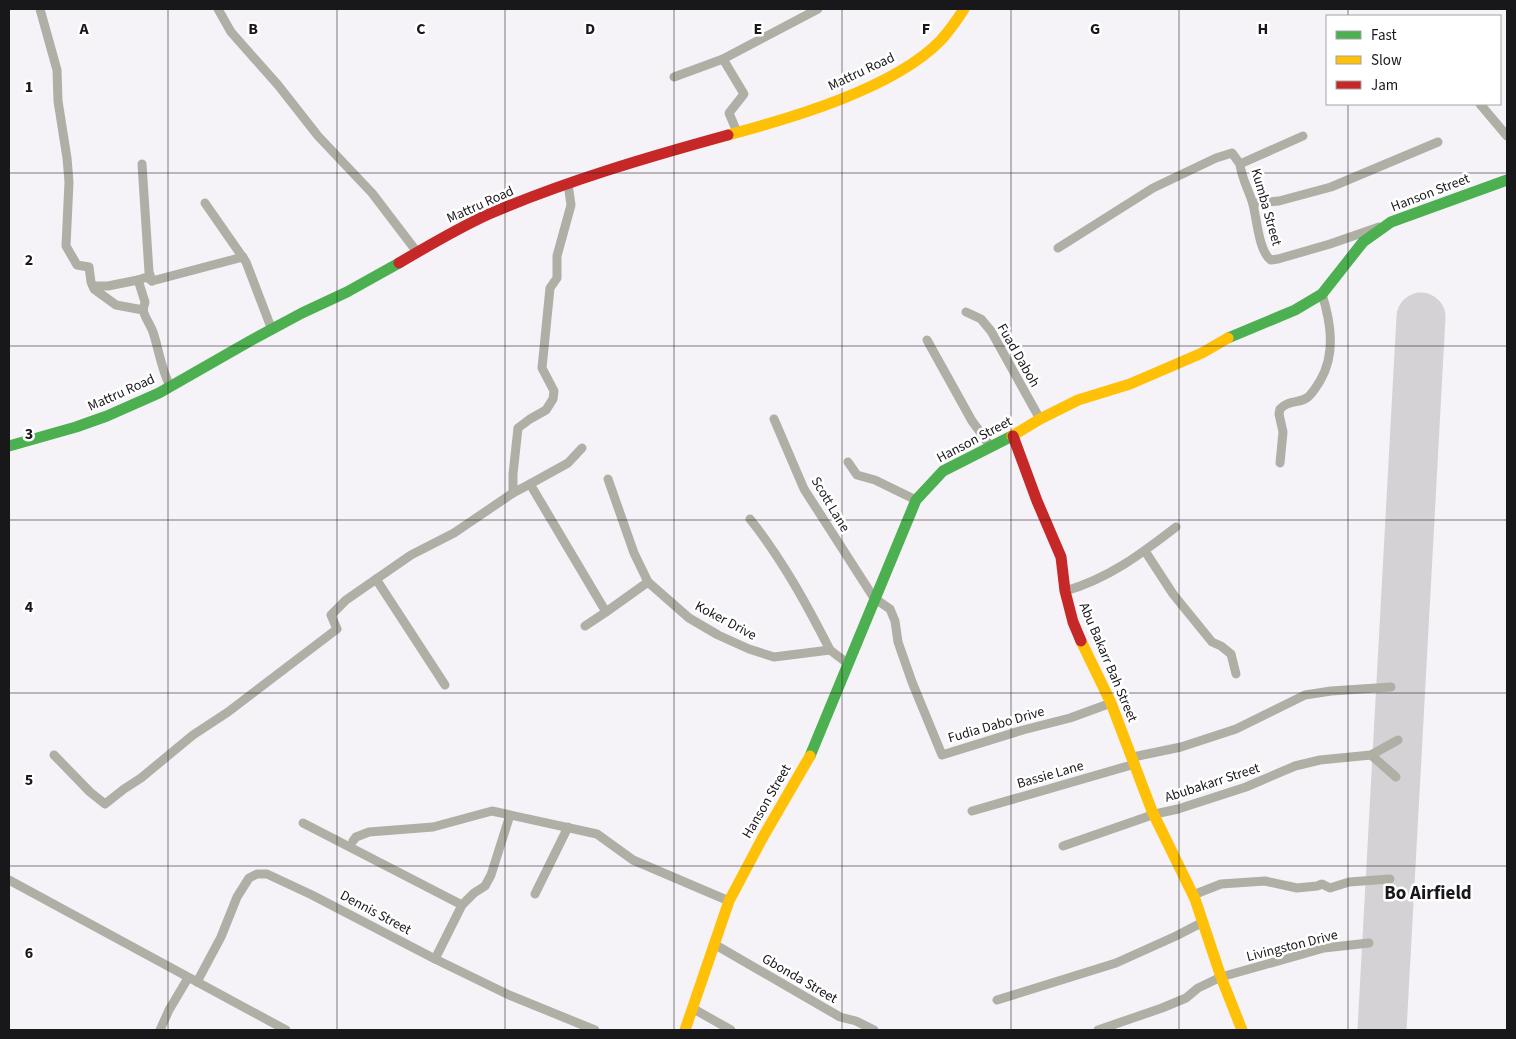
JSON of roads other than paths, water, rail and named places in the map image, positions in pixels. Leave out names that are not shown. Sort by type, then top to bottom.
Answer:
[{"type":"street","points":[[40,9],[57,70],[58,101],[69,182],[66,246],[77,266],[89,267],[94,289],[116,305],[144,310]]},
{"type":"street","points":[[218,9],[231,32],[278,85],[318,136],[372,193],[418,252]]},
{"type":"street","points":[[674,77],[723,59],[818,9]]},
{"type":"street","name":"Mattru Road","points":[[9,446],[107,416],[170,386],[272,330],[348,292],[489,214],[568,184],[676,149],[773,123],[856,92],[905,68],[925,54],[941,40],[964,9]]},
{"type":"street","points":[[723,59],[744,94],[729,113],[737,132]]},
{"type":"street","points":[[1481,105],[1507,136]]},
{"type":"street","name":"Kumba Street","points":[[1303,136],[1240,164],[1253,203],[1261,241],[1267,257],[1271,260],[1330,244],[1391,222]]},
{"type":"street","points":[[1253,203],[1279,201],[1331,187],[1438,142]]},
{"type":"street","points":[[1058,248],[1153,188],[1216,158],[1232,154],[1240,164]]},
{"type":"street","points":[[142,164],[149,272],[152,280]]},
{"type":"street","name":"Hanson Street","points":[[685,1030],[729,901],[810,756],[916,500],[943,471],[1013,436],[1040,419],[1078,400],[1130,384],[1232,336],[1295,310],[1322,294],[1363,242],[1391,222],[1507,180]]},
{"type":"street","points":[[513,493],[518,428],[546,410],[553,399],[554,391],[542,368],[550,288],[557,278],[557,256],[571,205],[568,184]]},
{"type":"street","points":[[205,203],[246,262],[272,330]]},
{"type":"street","points":[[92,286],[108,286],[147,278],[152,280],[243,258]]},
{"type":"street","points":[[138,280],[145,302],[144,316],[152,330],[161,365],[170,386]]},
{"type":"street","points":[[1280,464],[1283,432],[1279,414],[1280,409],[1288,403],[1303,400],[1310,396],[1325,371],[1330,353],[1327,310],[1322,294]]},
{"type":"street","name":"Fuad Daboh","points":[[966,312],[981,319],[991,331],[1040,419]]},
{"type":"street","points":[[927,340],[972,421],[991,447]]},
{"type":"street","name":"Scott Lane","points":[[774,418],[804,489],[874,598]]},
{"type":"street","name":"Abu Bakarr Bah Street","points":[[1013,436],[1037,501],[1061,556],[1065,591],[1082,644],[1111,703],[1152,811],[1193,895],[1221,977],[1242,1030]]},
{"type":"street","points":[[54,755],[90,792],[105,804],[128,785],[141,778],[193,735],[228,712],[337,629],[331,615],[346,600],[411,555],[470,523],[513,493],[568,463],[582,448]]},
{"type":"street","points":[[848,462],[857,476],[875,480],[916,500]]},
{"type":"street","name":"Koker Drive","points":[[608,479],[634,553],[648,582],[689,618],[718,635],[749,649],[774,657],[830,650]]},
{"type":"street","points":[[530,484],[606,612]]},
{"type":"street","points":[[750,520],[768,541],[806,604],[830,650],[847,664]]},
{"type":"street","points":[[1065,591],[1087,585],[1145,552],[1176,528]]},
{"type":"street","points":[[1145,552],[1174,594],[1212,642],[1231,654],[1236,674]]},
{"type":"street","points":[[376,579],[445,685]]},
{"type":"street","points":[[585,626],[648,582]]},
{"type":"street","name":"Fudia Dabo Drive","points":[[874,598],[890,609],[895,621],[898,642],[912,682],[942,755],[1023,730],[1070,718],[1111,703]]},
{"type":"street","name":"Bassie Lane","points":[[972,811],[1236,730],[1305,695],[1331,691],[1391,687]]},
{"type":"street","points":[[1396,777],[1372,755],[1398,740]]},
{"type":"street","name":"Abubakarr Street","points":[[1063,846],[1155,814],[1178,809],[1246,787],[1295,766],[1320,760],[1372,755]]},
{"type":"street","points":[[353,841],[356,837],[369,832],[433,827],[492,812],[597,834],[633,860],[729,901]]},
{"type":"street","points":[[435,959],[462,905],[474,893],[485,886],[491,875],[510,815]]},
{"type":"street","points":[[303,823],[462,905]]},
{"type":"street","points":[[535,894],[568,827]]},
{"type":"street","name":"Dennis Street","points":[[192,980],[221,937],[237,897],[249,878],[257,874],[267,874],[509,995],[595,1030]]},
{"type":"street","points":[[1193,895],[1219,884],[1257,881],[1297,888],[1322,884],[1330,888],[1349,882],[1390,879]]},
{"type":"street","points":[[9,880],[286,1030]]},
{"type":"street","points":[[997,1000],[1116,963],[1203,922]]},
{"type":"street","name":"Livingston Drive","points":[[1221,977],[1324,948],[1369,943]]},
{"type":"street","name":"Gbonda Street","points":[[714,944],[840,1017],[856,1021],[874,1030]]},
{"type":"street","points":[[1098,1030],[1186,998],[1198,988],[1221,977]]},
{"type":"street","points":[[160,1030],[169,1010],[192,980]]},
{"type":"street","points":[[692,1008],[731,1030]]},
{"type":"district","name":"Bo Airfield","points":[[1428,892]]}]
